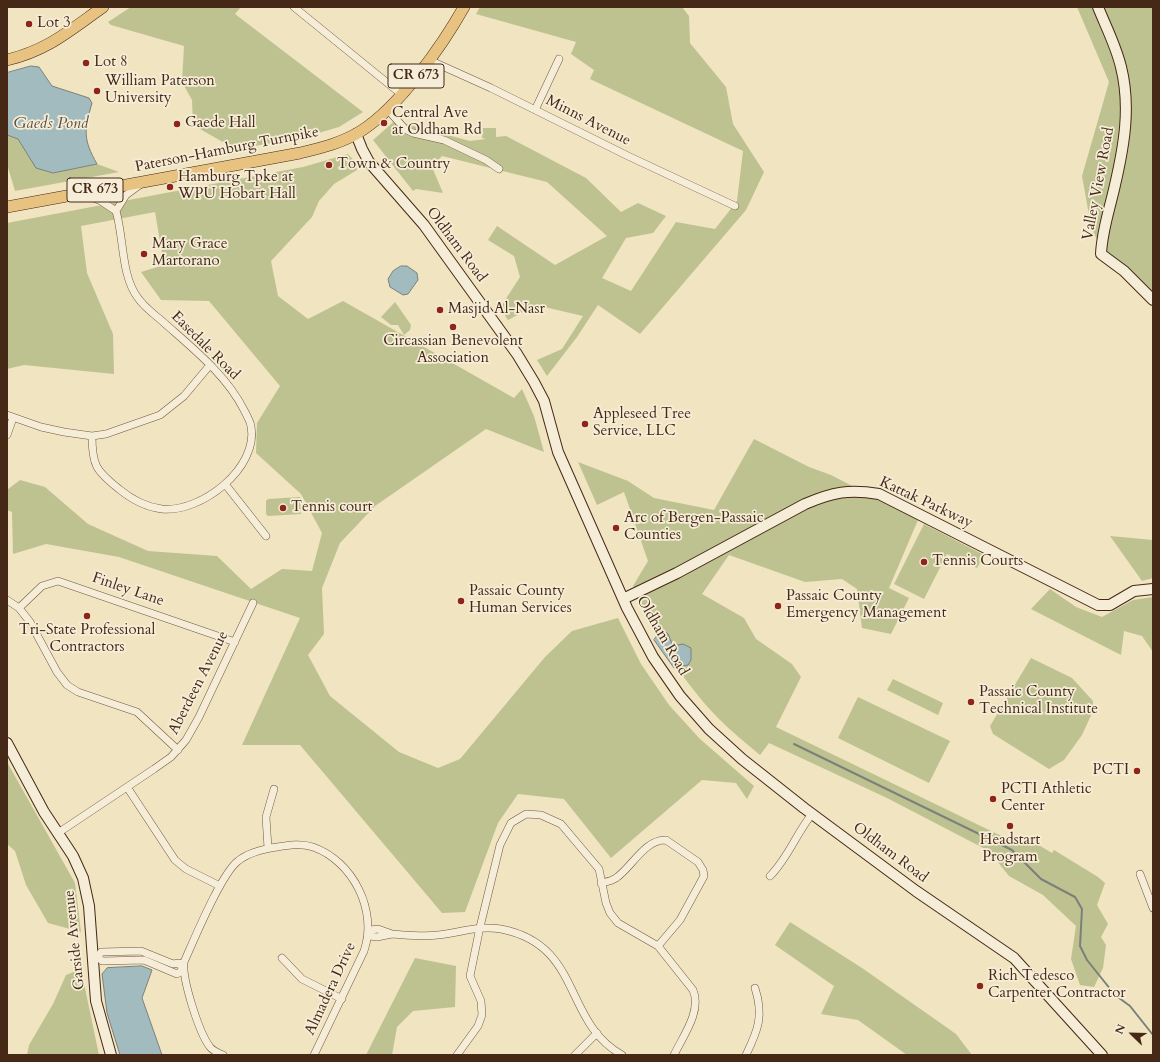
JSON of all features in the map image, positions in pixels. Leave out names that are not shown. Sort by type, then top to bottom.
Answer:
[{"type":"main road","points":[[7,60],[41,49],[59,39],[103,7]]},
{"type":"main road","name":"CR 673","points":[[356,134],[373,123],[388,110],[429,60],[451,29],[464,7]]},
{"type":"main road","name":"Paterson-Hamburg Turnpike","points":[[7,207],[144,180],[318,149],[356,134]]},
{"type":"street","points":[[294,7],[401,94]]},
{"type":"street","name":"Valley View Road","points":[[1098,7],[1121,66],[1126,90],[1126,114],[1122,152],[1103,234],[1101,254],[1124,271],[1153,300]]},
{"type":"street","points":[[535,110],[559,59]]},
{"type":"street","name":"Minns Avenue","points":[[429,60],[735,206]]},
{"type":"street","points":[[388,110],[406,129],[413,133],[444,140],[486,160],[499,169]]},
{"type":"street","name":"Oldham Road","points":[[356,134],[369,162],[428,231],[517,354],[534,382],[544,401],[558,452],[623,599],[653,657],[680,696],[709,729],[742,759],[812,814],[916,891],[1014,958],[1102,1055]]},
{"type":"street","points":[[81,192],[101,200],[116,211],[126,195],[144,180]]},
{"type":"street","name":"Easedale Road","points":[[92,436],[92,449],[95,466],[102,476],[128,496],[145,505],[163,509],[187,507],[202,501],[225,484],[244,463],[251,444],[251,425],[239,400],[210,365],[138,299],[129,282],[116,211]]},
{"type":"street","points":[[7,434],[10,416],[41,427],[92,436],[132,426],[160,415],[184,396],[210,365]]},
{"type":"street","points":[[225,484],[266,536]]},
{"type":"street","name":"Kattak Parkway","points":[[623,599],[677,574],[805,504],[828,494],[846,491],[879,494],[1098,605],[1110,605],[1134,591],[1153,589]]},
{"type":"street","name":"Finley Lane","points":[[19,608],[42,586],[58,581],[235,642]]},
{"type":"street","points":[[7,600],[19,608],[36,632],[57,672],[67,685],[78,692],[137,712],[178,750]]},
{"type":"street","name":"Aberdeen Avenue","points":[[58,833],[178,750],[192,733],[253,604]]},
{"type":"street","name":"Garside Avenue","points":[[7,743],[44,812],[72,856],[83,878],[89,906],[95,957],[96,1001],[111,1055]]},
{"type":"street","points":[[126,787],[175,860],[186,869],[220,886]]},
{"type":"street","points":[[268,848],[266,818],[274,789]]},
{"type":"street","points":[[456,1055],[478,1026],[482,1015],[480,1001],[470,976],[500,845],[511,823],[526,814],[541,815],[561,824],[599,869],[601,883],[610,913],[618,923],[658,946],[693,990],[696,998],[695,1008],[674,1055]]},
{"type":"street","points":[[770,876],[782,864],[802,827],[812,814]]},
{"type":"street","points":[[601,883],[614,880],[652,843],[660,840],[666,840],[700,865],[704,876],[680,920],[658,946]]},
{"type":"street","name":"Almadera Drive","points":[[223,1055],[213,1050],[206,1041],[186,987],[183,970],[186,958],[228,870],[237,861],[251,853],[268,848],[292,845],[306,845],[326,853],[333,858],[359,889],[367,913],[368,932],[364,951],[314,1055]]},
{"type":"street","points":[[1140,874],[1153,908]]},
{"type":"street","points":[[368,932],[370,936],[377,937],[392,934],[431,936],[480,927],[500,929],[519,934],[534,942],[550,954],[565,973],[582,1012],[597,1033],[609,1046],[622,1055]]},
{"type":"street","points":[[95,957],[102,961],[144,960],[177,974],[183,970]]},
{"type":"street","points":[[282,958],[302,979],[342,999]]},
{"type":"street","points":[[746,1055],[759,1024],[760,1003],[756,988]]},
{"type":"street","points":[[575,1055],[597,1033]]},
{"type":"green space","points":[[131,7],[241,7],[235,14],[363,112],[339,127],[298,139],[235,149],[193,125],[192,100],[182,82],[184,46],[111,25],[108,22]]},
{"type":"green space","points":[[480,7],[682,7],[689,16],[690,43],[726,87],[733,124],[764,172],[746,210],[640,334],[598,305],[577,337],[547,376],[537,360],[562,349],[583,316],[536,305],[508,320],[500,308],[520,277],[514,256],[488,240],[497,226],[555,265],[607,236],[547,182],[442,156],[432,167],[443,193],[416,189],[413,191],[373,140],[398,118],[403,123],[470,141],[486,139],[482,138],[483,128],[496,128],[496,137],[506,136],[586,178],[621,212],[638,203],[666,216],[653,233],[626,238],[602,278],[631,291],[676,222],[715,229],[737,201],[743,151],[590,79],[594,70],[571,54],[576,42],[476,14]]},
{"type":"green space","points":[[1077,7],[1153,7],[1153,297],[1100,247],[1091,226],[1082,176],[1109,82]]},
{"type":"green space","points":[[7,135],[18,139],[37,168],[53,173],[97,164],[119,172],[15,191],[7,164]]},
{"type":"green space","points":[[348,154],[356,163],[357,170],[334,184],[319,201],[312,217],[271,261],[278,296],[308,319],[343,301],[514,398],[522,389],[534,416],[544,452],[486,429],[375,506],[340,543],[322,588],[324,634],[308,655],[330,696],[399,752],[438,768],[460,759],[545,657],[572,631],[618,618],[641,664],[669,705],[700,739],[754,786],[747,799],[736,783],[702,780],[611,858],[564,799],[518,794],[498,823],[465,912],[442,913],[300,745],[242,745],[300,618],[119,557],[46,544],[13,554],[12,512],[7,510],[7,490],[20,480],[45,487],[88,524],[148,551],[217,556],[251,589],[282,569],[312,571],[322,533],[301,494],[256,453],[257,423],[280,386],[209,301],[161,300],[141,272],[164,265],[155,212],[81,226],[87,273],[113,334],[114,374],[24,365],[7,369],[7,223],[303,167]]},
{"type":"green space","points":[[395,302],[411,325],[410,330],[404,335],[398,325],[391,325],[381,317]]},
{"type":"green space","points":[[754,439],[809,467],[831,475],[918,520],[889,588],[909,598],[891,634],[862,628],[857,589],[842,579],[805,582],[729,555],[702,594],[744,618],[756,639],[792,664],[801,677],[776,727],[1020,845],[1027,838],[1052,853],[1054,850],[1098,877],[1105,883],[1097,905],[1108,924],[1101,937],[1106,945],[1103,968],[1094,987],[1080,985],[1071,959],[1076,926],[1043,895],[1009,876],[989,851],[887,798],[769,743],[760,755],[724,724],[693,689],[670,657],[650,622],[633,586],[648,561],[624,492],[597,505],[578,462],[628,481],[654,498],[714,510]]},
{"type":"green space","name":"Tennis court","points":[[300,497],[301,514],[268,516],[266,514],[266,501],[268,499]]},
{"type":"green space","name":"Tennis Courts","points":[[924,524],[984,555],[977,568],[947,554],[924,599],[894,584]]},
{"type":"green space","points":[[1110,536],[1153,540],[1153,578],[1142,581]]},
{"type":"green space","points":[[1050,589],[1076,607],[1102,617],[1133,600],[1153,597],[1153,652],[1142,636],[1124,631],[1121,655],[1031,609]]},
{"type":"green space","points":[[1031,658],[1072,678],[1093,701],[1093,711],[1082,735],[1064,760],[1049,769],[993,734],[990,726]]},
{"type":"green space","points":[[893,679],[943,703],[938,715],[887,690]]},
{"type":"green space","points":[[858,697],[950,741],[929,783],[838,738]]},
{"type":"green space","points":[[7,762],[75,883],[81,932],[48,923],[26,885],[15,851],[7,844]]},
{"type":"green space","points":[[790,922],[862,968],[956,1034],[972,1055],[907,1055],[858,1020],[821,1014],[834,986],[775,945]]},
{"type":"green space","points":[[415,958],[456,966],[455,1007],[413,1011],[397,1027],[392,1055],[366,1055]]},
{"type":"green space","points":[[81,969],[99,1055],[27,1055],[29,1045],[53,1004],[66,975]]},
{"type":"water","name":"Gaeds Pond","points":[[31,66],[39,67],[52,86],[89,98],[92,103],[87,121],[86,135],[89,148],[97,164],[53,173],[36,168],[18,139],[7,135],[7,73]]},
{"type":"water","points":[[401,266],[407,266],[417,273],[418,280],[408,294],[403,295],[390,287],[388,279],[393,271]]},
{"type":"water","points":[[661,631],[668,634],[673,646],[683,644],[691,648],[691,660],[688,665],[674,668],[654,640]]},
{"type":"water","points":[[142,966],[152,970],[142,998],[162,1055],[120,1055],[107,1013],[102,974],[107,968]]},
{"type":"waterway","points":[[794,744],[1012,850],[1041,879],[1075,897],[1082,909],[1080,946],[1087,960],[1115,995],[1130,1006],[1153,1035]]},
{"type":"place","name":"Lot 3","points":[[29,24]]},
{"type":"place","name":"Lot 8","points":[[86,63]]},
{"type":"place","name":"William Paterson University","points":[[97,91]]},
{"type":"place","name":"Central Ave at Oldham Rd","points":[[384,123]]},
{"type":"place","name":"Gaede Hall","points":[[177,124]]},
{"type":"place","name":"Town & Country","points":[[329,165]]},
{"type":"place","name":"Hamburg Tpke at WPU Hobart Hall","points":[[170,187]]},
{"type":"place","name":"Mary Grace Martorano","points":[[144,254]]},
{"type":"place","name":"Masjid Al-Nasr","points":[[440,310]]},
{"type":"place","name":"Circassian Benevolent Association","points":[[453,327]]},
{"type":"place","name":"Appleseed Tree Service, LLC","points":[[585,424]]},
{"type":"place","name":"Tennis court","points":[[283,508]]},
{"type":"place","name":"Arc of Bergen-Passaic Counties","points":[[616,528]]},
{"type":"place","name":"Tennis Courts","points":[[924,562]]},
{"type":"place","name":"Passaic County Human Services","points":[[461,601]]},
{"type":"place","name":"Passaic County Emergency Management","points":[[778,606]]},
{"type":"place","name":"Tri-State Professional Contractors","points":[[87,616]]},
{"type":"place","name":"Passaic County Technical Institute","points":[[971,702]]},
{"type":"place","name":"PCTI","points":[[1137,771]]},
{"type":"place","name":"PCTI Athletic Center","points":[[993,799]]},
{"type":"place","name":"Headstart Program","points":[[1010,826]]},
{"type":"place","name":"Rich Tedesco Carpenter Contractor","points":[[980,986]]}]
